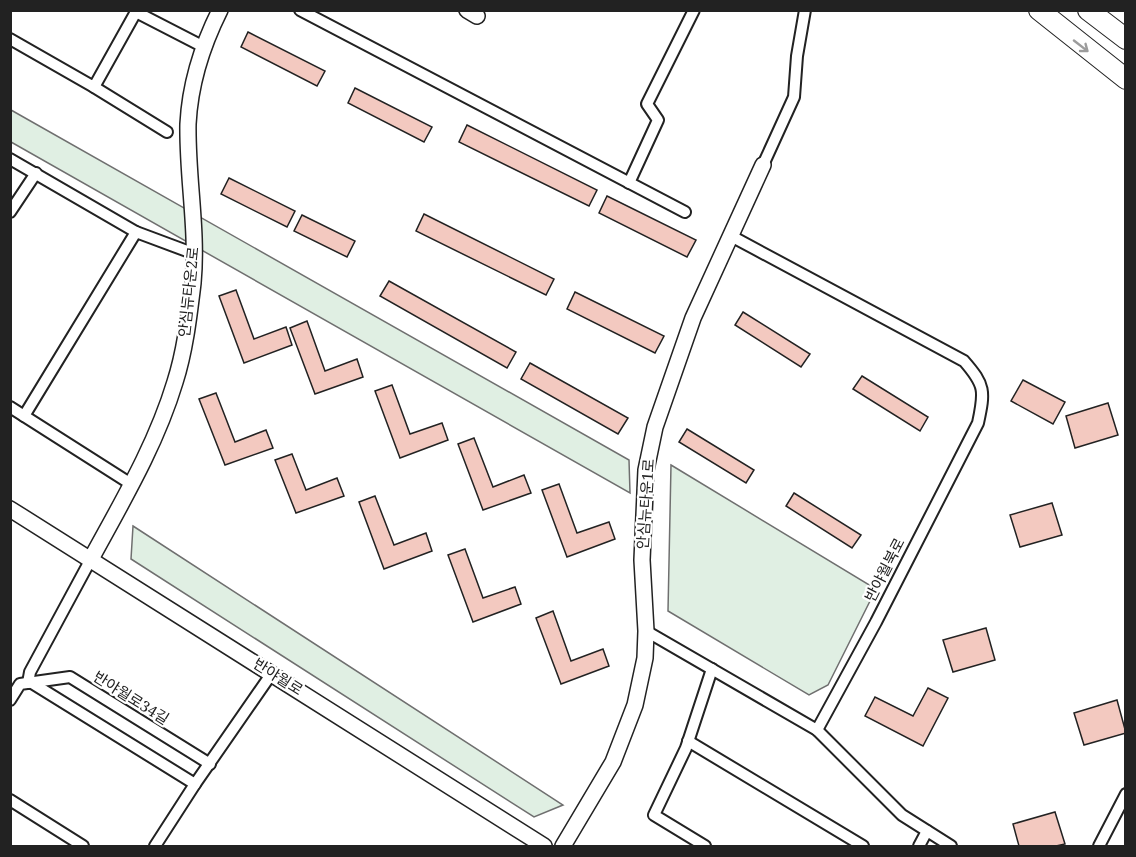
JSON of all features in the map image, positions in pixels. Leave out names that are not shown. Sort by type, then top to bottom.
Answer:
[{"type":"highway","points":[[1039,10],[1125,79]]},
{"type":"highway","points":[[1088,10],[1125,39]]},
{"type":"street","name":"안심뉴타운2로","points":[[91,559],[154,438],[176,381],[187,331],[195,254],[188,124],[195,74],[204,46],[220,10]]},
{"type":"street","points":[[300,10],[685,212]]},
{"type":"street","points":[[629,183],[658,120],[647,104],[694,10]]},
{"type":"street","points":[[763,165],[794,97],[797,56],[805,10]]},
{"type":"street","points":[[94,87],[136,11],[204,46]]},
{"type":"street","points":[[10,39],[166,132]]},
{"type":"street","points":[[10,159],[136,232],[195,254]]},
{"type":"street","name":"안심뉴타운1로","points":[[562,846],[613,762],[631,715],[645,658],[646,631],[642,560],[646,470],[655,427],[693,318],[763,165]]},
{"type":"street","points":[[10,212],[36,173]]},
{"type":"street","points":[[24,416],[136,232]]},
{"type":"street","name":"반야월북로","points":[[731,236],[963,361],[979,378],[982,400],[978,423],[818,730]]},
{"type":"street","points":[[10,407],[131,484]]},
{"type":"street","name":"반야월로","points":[[10,509],[544,846]]},
{"type":"street","points":[[10,700],[27,683],[30,672],[91,559]]},
{"type":"street","points":[[646,631],[818,730],[902,815],[951,846]]},
{"type":"street","points":[[705,846],[654,815],[688,741],[712,669]]},
{"type":"street","points":[[155,846],[272,673]]},
{"type":"street","name":"반야월로34길","points":[[27,683],[70,677],[210,764]]},
{"type":"street","points":[[27,683],[195,784]]},
{"type":"street","points":[[688,741],[863,846]]},
{"type":"street","points":[[1099,846],[1125,794]]},
{"type":"street","points":[[10,800],[83,846]]},
{"type":"street","points":[[919,846],[927,831]]},
{"type":"green space","points":[[11,110],[629,460],[630,493],[11,142]]},
{"type":"green space","points":[[671,465],[876,589],[828,685],[809,695],[668,611]]},
{"type":"green space","points":[[133,526],[563,805],[534,817],[131,559]]},
{"type":"building","points":[[248,32],[325,71],[317,86],[241,47]]},
{"type":"building","points":[[355,88],[432,127],[424,142],[348,103]]},
{"type":"building","points":[[467,125],[597,190],[589,206],[459,142]]},
{"type":"building","points":[[229,178],[295,211],[287,227],[221,194]]},
{"type":"building","points":[[607,196],[696,240],[687,257],[599,213]]},
{"type":"building","points":[[424,214],[554,279],[546,295],[416,231]]},
{"type":"building","points":[[302,215],[355,241],[347,257],[294,231]]},
{"type":"building","points":[[389,281],[516,352],[507,368],[380,296]]},
{"type":"building","points":[[236,290],[254,339],[286,327],[292,345],[244,363],[219,296]]},
{"type":"building","points":[[575,292],[664,336],[655,353],[567,309]]},
{"type":"building","points":[[743,312],[810,354],[801,367],[735,325]]},
{"type":"building","points":[[307,321],[325,371],[357,359],[363,377],[315,394],[290,328]]},
{"type":"building","points":[[530,363],[628,418],[618,434],[521,379]]},
{"type":"building","points":[[862,376],[928,417],[920,431],[853,389]]},
{"type":"building","points":[[1023,380],[1065,402],[1053,424],[1011,401]]},
{"type":"building","points":[[392,385],[410,434],[442,423],[448,440],[400,458],[375,391]]},
{"type":"building","points":[[216,393],[235,442],[266,430],[273,448],[225,465],[199,399]]},
{"type":"building","points":[[1108,403],[1118,435],[1075,448],[1066,416]]},
{"type":"building","points":[[687,429],[754,470],[746,483],[679,442]]},
{"type":"building","points":[[474,438],[493,487],[524,475],[531,493],[483,510],[458,444]]},
{"type":"building","points":[[292,454],[306,490],[337,478],[344,496],[296,513],[275,460]]},
{"type":"building","points":[[559,484],[577,533],[609,522],[615,539],[567,557],[542,490]]},
{"type":"building","points":[[794,493],[861,535],[852,548],[786,506]]},
{"type":"building","points":[[375,496],[394,545],[426,533],[432,551],[384,569],[359,502]]},
{"type":"building","points":[[1052,503],[1062,535],[1020,547],[1010,515]]},
{"type":"building","points":[[465,549],[483,598],[515,587],[521,604],[473,622],[448,555]]},
{"type":"building","points":[[553,611],[571,661],[603,649],[609,666],[561,684],[536,618]]},
{"type":"building","points":[[986,628],[995,660],[953,672],[943,640]]},
{"type":"building","points":[[928,688],[948,698],[923,746],[865,716],[875,697],[913,716]]},
{"type":"building","points":[[1117,700],[1126,733],[1084,745],[1074,713]]},
{"type":"building","points":[[1055,812],[1065,844],[1019,846],[1013,824]]}]
